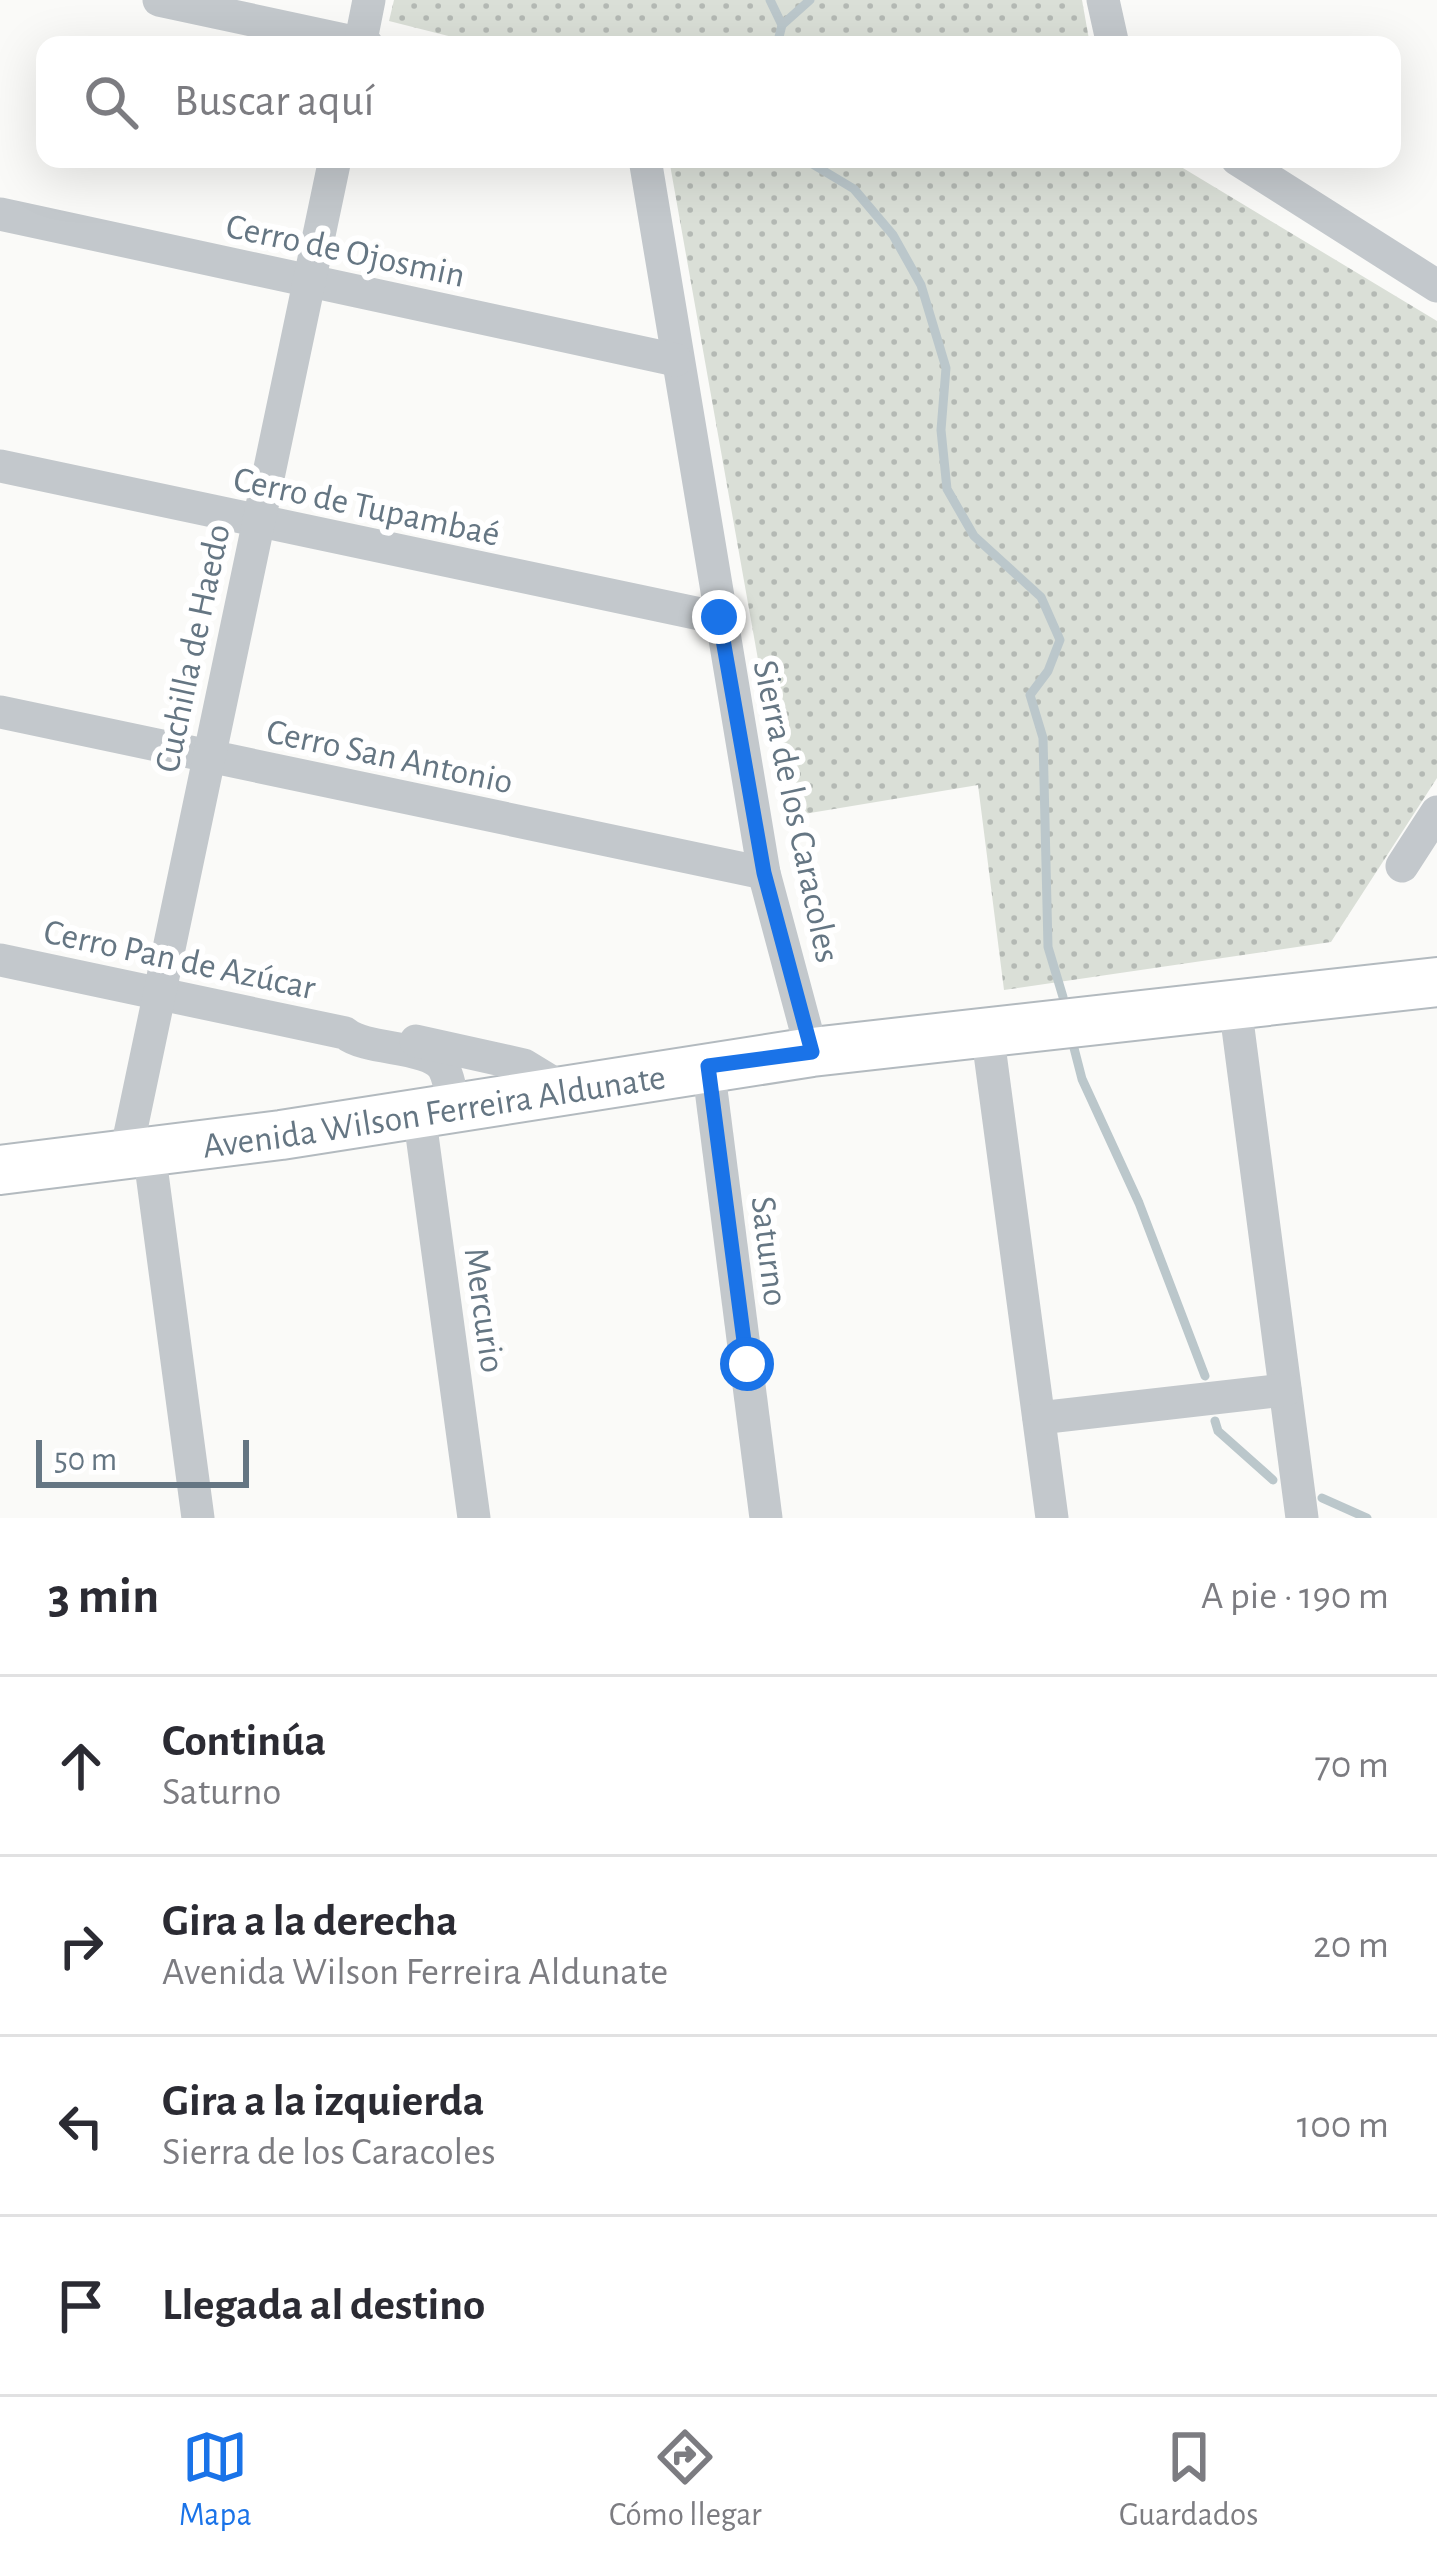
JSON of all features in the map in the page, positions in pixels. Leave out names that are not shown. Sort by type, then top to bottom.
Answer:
[{"type":"street","points":[[159,0],[325,36]]},
{"type":"street","points":[[363,36],[369,0]]},
{"type":"street","points":[[1103,0],[1110,36]]},
{"type":"street","name":"Cuchilla de Haedo","points":[[198,1518],[138,1152],[157,994],[333,168]]},
{"type":"street","name":"Sierra de los Caracoles","points":[[646,168],[764,873],[812,1052]]},
{"type":"street","points":[[1251,168],[1437,286]]},
{"type":"street","name":"Cerro de Ojosmin","points":[[0,214],[676,360]]},
{"type":"street","name":"Cerro de Tupambaé","points":[[0,466],[719,617]]},
{"type":"street","name":"Cerro San Antonio","points":[[0,712],[764,873]]},
{"type":"street","points":[[1402,866],[1437,812]]},
{"type":"street","name":"Cerro Pan de Azúcar","points":[[0,960],[345,1033],[355,1041],[438,1061],[445,1070],[437,1110]]},
{"type":"street","name":"Avenida Wilson Ferreira Aldunate","points":[[0,1170],[812,1052],[1437,982]]},
{"type":"street","points":[[1235,1005],[1302,1518]]},
{"type":"street","name":"Cerro Pan de Azúcar","points":[[345,1033],[358,1028],[524,1065],[566,1090]]},
{"type":"street","points":[[987,1031],[1052,1518]]},
{"type":"street","name":"Saturno","points":[[708,1066],[766,1518]]},
{"type":"street","name":"Mercurio","points":[[437,1110],[475,1518]]},
{"type":"street","points":[[1039,1418],[1286,1390]]},
{"type":"shaded area","points":[[394,0],[1082,0],[1088,36],[448,36],[389,21]]},
{"type":"shaded area","points":[[671,168],[1183,168],[1437,321],[1437,778],[1331,942],[1004,990],[978,785],[786,817]]},
{"type":"waterway","points":[[770,0],[782,25],[779,36]]},
{"type":"waterway","points":[[782,25],[810,0]]},
{"type":"waterway","points":[[819,168],[854,189],[893,235],[921,285],[946,368],[941,430],[947,489],[974,536],[1041,597],[1060,640],[1048,671],[1030,695],[1043,738],[1048,947],[1063,997]]},
{"type":"waterway","points":[[1074,1048],[1082,1079],[1139,1203],[1205,1376]]},
{"type":"waterway","points":[[1215,1421],[1218,1431],[1273,1480]]},
{"type":"waterway","points":[[1322,1498],[1367,1518]]},
{"type":"route","points":[[719,617],[764,873],[812,1052],[708,1066],[747,1364]]}]
